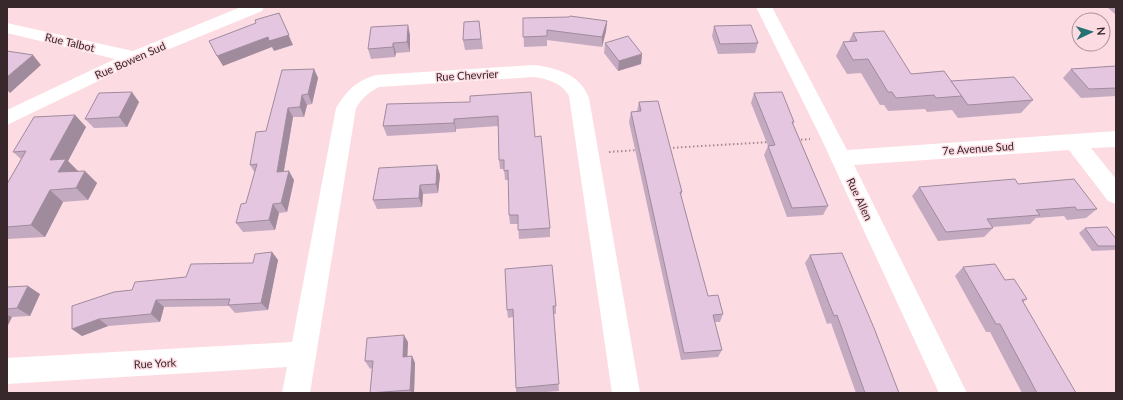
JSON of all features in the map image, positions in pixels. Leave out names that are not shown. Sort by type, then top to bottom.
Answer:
[{"type":"street","name":"Rue Bowen Sud","points":[[7,118],[134,57],[256,7]]},
{"type":"street","name":"Rue Allen","points":[[764,7],[831,138],[953,393]]},
{"type":"street","name":"Rue Talbot","points":[[7,28],[134,57]]},
{"type":"street","name":"Rue Chevrier","points":[[296,393],[346,108],[352,96],[364,86],[376,81],[534,71],[552,74],[566,81],[576,90],[581,106],[626,393]]},
{"type":"street","name":"7e Avenue Sud","points":[[840,158],[1116,139]]},
{"type":"street","points":[[1074,142],[1116,195]]},
{"type":"street","name":"Rue York","points":[[7,371],[303,354]]},
{"type":"path","points":[[792,141],[831,138]]},
{"type":"path","points":[[667,148],[776,142]]},
{"type":"path","points":[[589,153],[643,150]]},
{"type":"building","points":[[279,13],[289,35],[269,41],[268,37],[217,56],[209,41],[256,23],[255,20]]},
{"type":"building","points":[[570,16],[607,21],[602,37],[547,30],[547,36],[523,37],[523,18]]},
{"type":"building","points":[[479,21],[481,39],[463,40],[464,22]]},
{"type":"building","points":[[408,25],[407,42],[393,43],[393,47],[368,49],[371,27]]},
{"type":"building","points":[[751,25],[758,43],[720,44],[714,26]]},
{"type":"building","points":[[884,31],[911,74],[944,71],[962,96],[936,98],[934,95],[896,98],[892,92],[888,92],[868,59],[853,60],[843,42],[857,41],[853,33]]},
{"type":"building","points":[[628,36],[642,54],[619,61],[605,43]]},
{"type":"building","points":[[7,51],[33,55],[7,77]]},
{"type":"building","points":[[1116,66],[1116,88],[1089,89],[1071,69]]},
{"type":"building","points":[[314,69],[308,94],[302,95],[300,107],[288,108],[277,172],[289,171],[281,203],[273,204],[269,220],[236,223],[241,204],[246,203],[257,164],[250,165],[256,132],[266,131],[282,70]]},
{"type":"building","points":[[1014,77],[1033,100],[968,105],[951,81]]},
{"type":"building","points":[[132,92],[119,117],[85,119],[99,93]]},
{"type":"building","points":[[531,92],[535,137],[541,136],[550,228],[518,230],[518,215],[509,215],[508,170],[504,171],[504,160],[499,160],[498,116],[454,119],[454,123],[383,126],[387,104],[470,102],[470,96]]},
{"type":"building","points":[[782,92],[794,122],[792,122],[828,206],[792,208],[768,146],[775,145],[754,93]]},
{"type":"building","points":[[658,101],[682,192],[680,192],[708,296],[718,295],[723,314],[713,315],[722,350],[684,353],[631,112],[641,111],[639,102]]},
{"type":"building","points":[[75,115],[50,160],[66,159],[58,172],[85,171],[76,188],[50,190],[31,225],[7,227],[7,184],[26,151],[13,152],[34,117]]},
{"type":"building","points":[[437,165],[436,184],[420,185],[419,198],[373,200],[379,168]]},
{"type":"building","points":[[1015,179],[1018,184],[1074,179],[1097,209],[1077,210],[1075,207],[1036,210],[1040,215],[987,219],[993,228],[946,232],[919,187]]},
{"type":"building","points":[[1107,227],[1116,239],[1116,246],[1098,246],[1085,228]]},
{"type":"building","points":[[272,252],[261,303],[228,305],[230,299],[156,300],[151,314],[99,319],[72,329],[72,306],[114,292],[132,290],[135,282],[186,277],[191,264],[253,263],[255,254]]},
{"type":"building","points":[[842,253],[874,328],[899,393],[865,393],[837,315],[834,316],[810,255]]},
{"type":"building","points":[[995,264],[1005,280],[1014,279],[1027,299],[1022,300],[1076,393],[1037,393],[1000,324],[996,324],[963,267]]},
{"type":"building","points":[[552,265],[556,306],[553,306],[559,384],[516,388],[513,309],[507,310],[505,269]]},
{"type":"building","points":[[28,286],[17,308],[7,309],[7,287]]},
{"type":"building","points":[[404,335],[403,357],[412,356],[410,390],[370,393],[373,361],[365,361],[367,338]]}]
